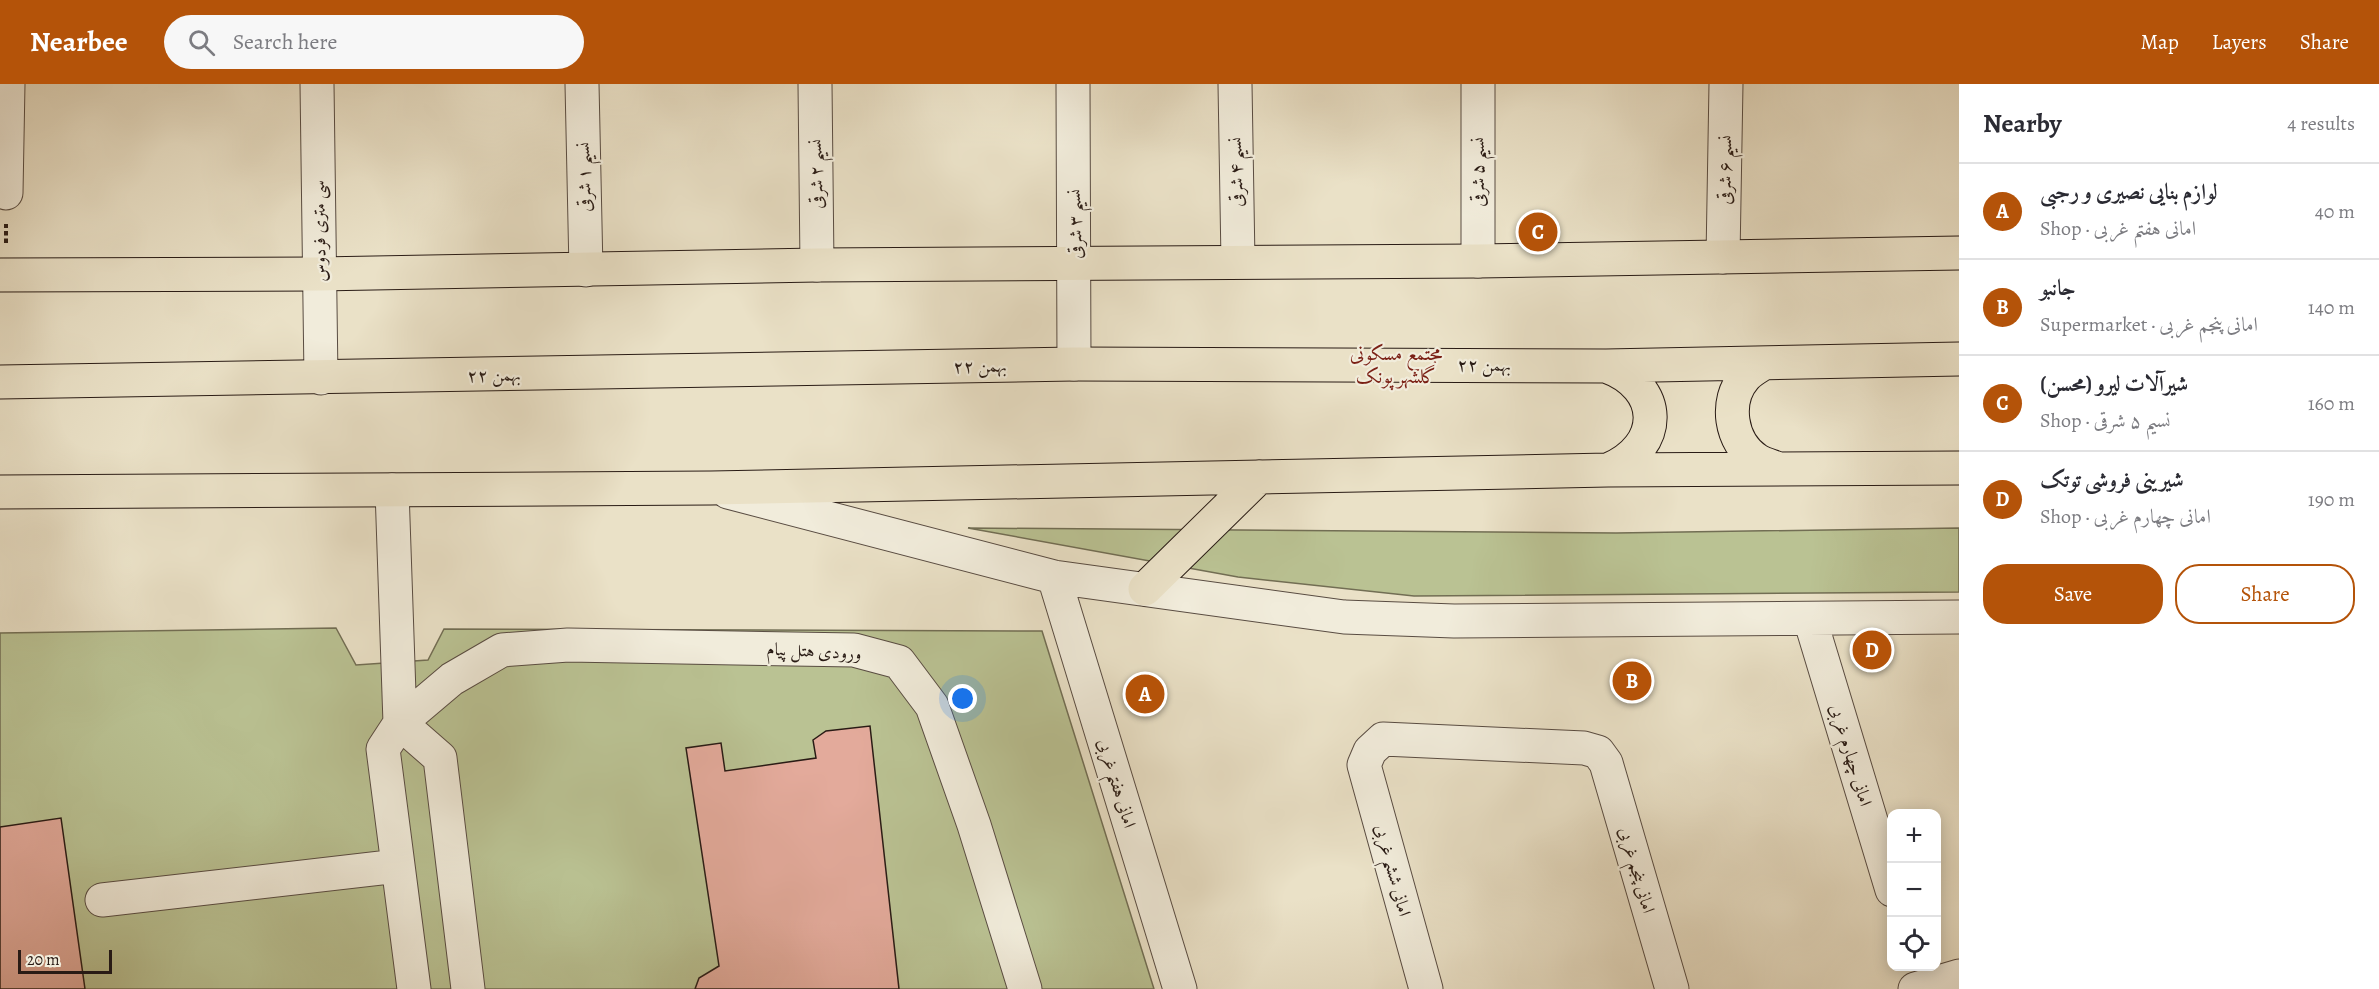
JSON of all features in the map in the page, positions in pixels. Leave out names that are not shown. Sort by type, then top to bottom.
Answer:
[{"type":"main road","points":[[3,275],[319,274],[818,265],[1238,261],[1478,261],[1959,253]]},
{"type":"main road","name":"۲۲ بهمن","points":[[0,382],[1074,364],[1605,366],[1959,359]]},
{"type":"main road","points":[[1764,363],[1745,377],[1733,398],[1732,421],[1740,444],[1757,460],[1779,469]]},
{"type":"main road","points":[[1605,366],[1625,373],[1640,387],[1649,406],[1649,428],[1642,447],[1627,462],[1608,470]]},
{"type":"main road","points":[[0,492],[711,488],[1608,470],[1959,468]]},
{"type":"main road","points":[[1145,589],[1259,477]]},
{"type":"street","points":[[6,193],[8,84]]},
{"type":"street","name":"سی متری فردوس","points":[[316,84],[321,378]]},
{"type":"street","name":"نسیم ۱ شرقی","points":[[582,84],[586,270]]},
{"type":"street","name":"نسیم ۲ شرقی","points":[[815,84],[818,265]]},
{"type":"street","name":"نسیم ۳ شرقی","points":[[1073,84],[1074,364]]},
{"type":"street","name":"نسیم ۴ شرقی","points":[[1234,84],[1238,261]]},
{"type":"street","name":"نسیم ۵ شرقی","points":[[1478,84],[1478,261]]},
{"type":"street","name":"نسیم ۶ شرقی","points":[[1723,257],[1726,84]]},
{"type":"street","points":[[711,488],[1054,577],[1344,617],[1454,621],[1959,617]]},
{"type":"street","points":[[392,490],[400,723],[440,758],[468,989]]},
{"type":"street","name":"امانی هفتم غربی","points":[[1054,577],[1180,989]]},
{"type":"street","name":"امانی چهارم غربی","points":[[1810,619],[1887,873]]},
{"type":"street","name":"ورودی هتل پیام","points":[[414,989],[383,750],[400,723],[452,679],[502,650],[568,645],[854,650],[899,662],[932,706],[974,825],[1025,989]]},
{"type":"street","name":"امانی ششم غربی","points":[[1426,989],[1364,765],[1370,751],[1383,739],[1584,748],[1598,752]]},
{"type":"street","name":"امانی پنجم غربی","points":[[1598,752],[1606,763],[1672,989]]},
{"type":"street","points":[[102,900],[398,866]]},
{"type":"street","points":[[1918,983],[1959,976]]},
{"type":"path","points":[[3,275],[6,193]]},
{"type":"green space","points":[[968,528],[1616,533],[1959,528],[1959,592],[1414,596],[1238,577]]},
{"type":"green space","points":[[336,628],[356,665],[428,660],[444,629],[1042,631],[1154,989],[0,989],[0,633]]},
{"type":"building","points":[[870,726],[899,989],[695,989],[699,978],[719,966],[686,748],[721,743],[725,771],[816,758],[813,740],[826,731]]},
{"type":"building","points":[[61,818],[85,989],[0,989],[0,827]]},
{"type":"place","name":"شیرآلات لیرو (محسن)","points":[[1538,232]]},
{"type":"place","name":"شیرینی فروشی توتک","points":[[1872,650]]},
{"type":"place","name":"جانبو","points":[[1632,681]]},
{"type":"place","name":"لوازم بنایی نصیری و رجبی","points":[[1145,694]]},
{"type":"district","name":"مجتمع مسکونی گلشهر پونک","points":[[1396,364]]}]
